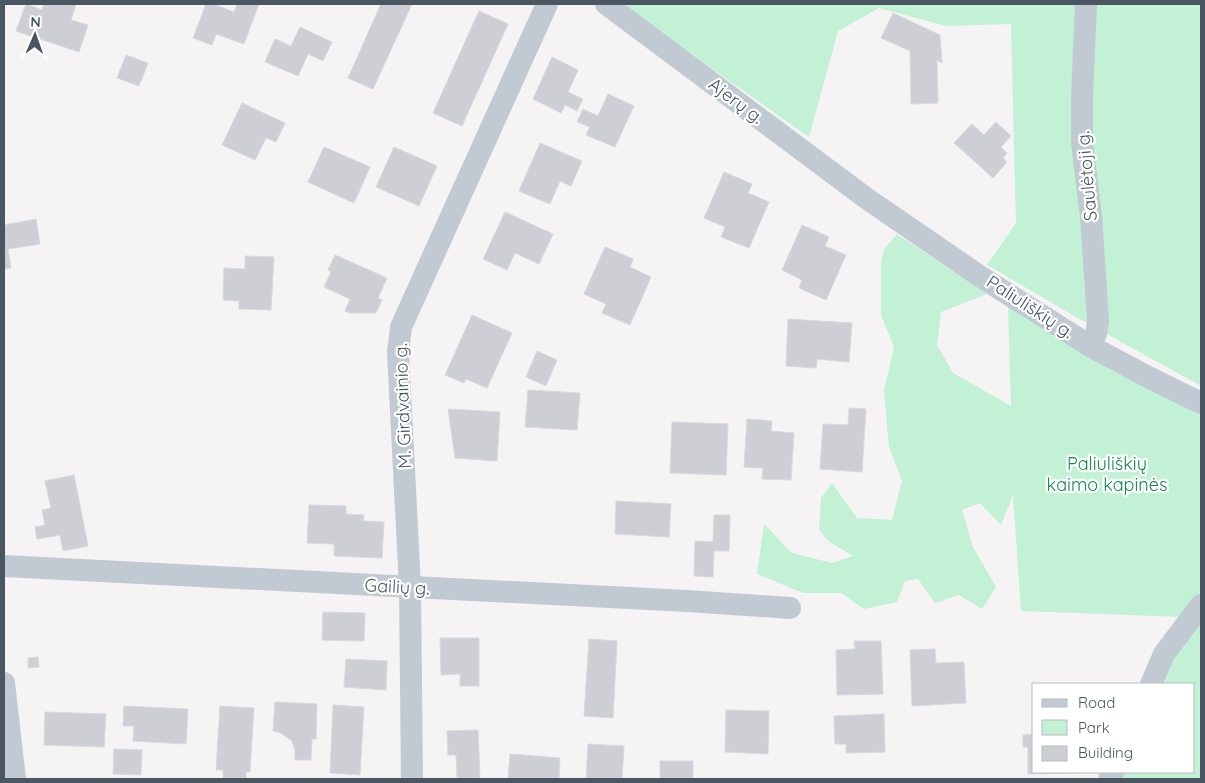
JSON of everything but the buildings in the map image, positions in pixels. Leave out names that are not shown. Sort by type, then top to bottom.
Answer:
[{"type":"street","name":"M. Girdvainio g.","points":[[412,779],[410,588],[398,352],[401,327],[547,4]]},
{"type":"street","name":"Ajerų g.","points":[[606,4],[866,198]]},
{"type":"street","name":"Saulėtoji g.","points":[[1086,4],[1082,142],[1091,216],[1098,320],[1096,334],[1090,346]]},
{"type":"street","name":"Paliuliškių g.","points":[[866,198],[978,274],[1090,346],[1201,403]]},
{"type":"street","name":"Gailių g.","points":[[4,566],[790,608]]},
{"type":"street","points":[[1151,683],[1164,654],[1201,605]]},
{"type":"street","points":[[4,684],[15,779]]},
{"type":"green space","points":[[620,4],[1201,4],[1201,386],[987,265],[1016,223],[1011,24],[946,26],[879,8],[838,31],[809,137]]},
{"type":"green space","name":"Paliuliškių kaimo kapinės","points":[[897,234],[987,294],[941,312],[937,345],[953,373],[1011,406],[1008,306],[1201,415],[1201,591],[1182,617],[1021,611],[1013,495],[1001,525],[980,503],[962,510],[973,547],[996,587],[982,609],[959,595],[935,603],[918,579],[905,581],[897,602],[864,609],[841,593],[803,593],[757,574],[764,524],[792,553],[832,563],[853,556],[828,541],[819,530],[821,498],[832,483],[857,518],[892,520],[902,481],[889,447],[884,390],[894,347],[881,315],[881,263],[884,249]]},
{"type":"green space","points":[[1201,617],[1201,779],[1116,779],[1119,773],[1195,773],[1195,683],[1160,683],[1170,662]]}]
